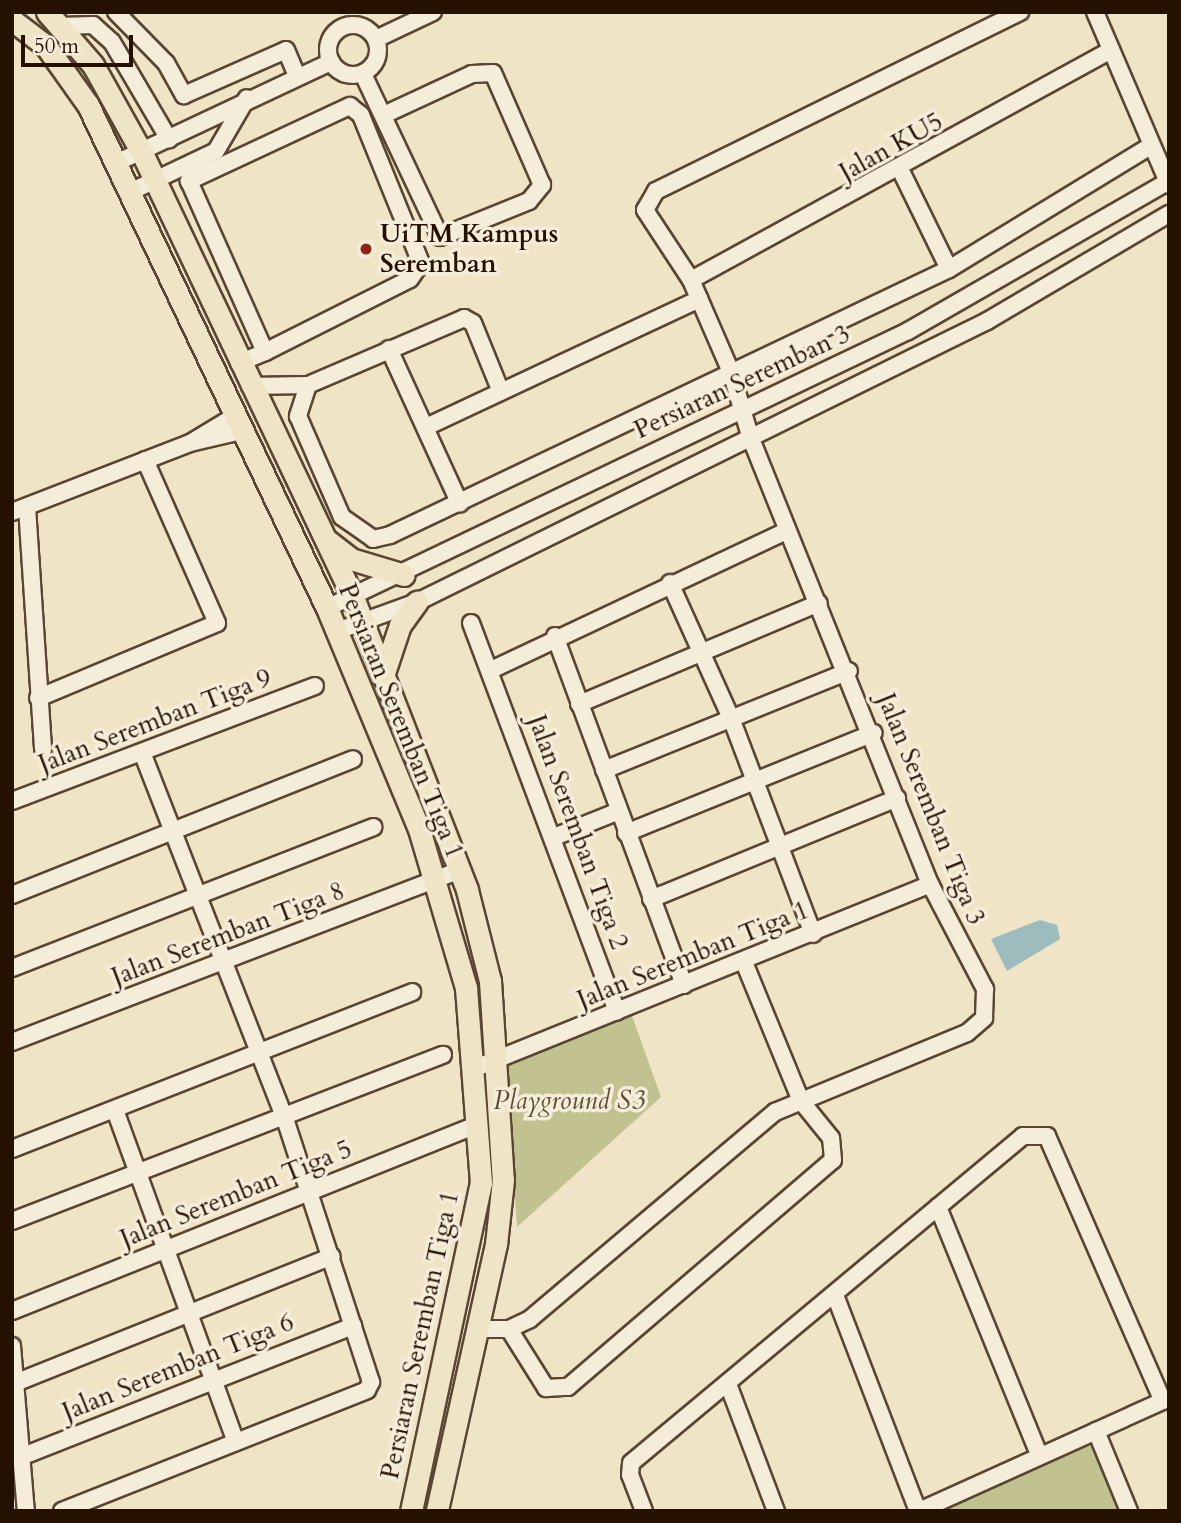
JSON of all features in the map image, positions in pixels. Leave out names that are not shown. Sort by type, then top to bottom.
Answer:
[{"type":"main road","name":"Persiaran Seremban Tiga 1","points":[[54,19],[93,65],[142,153],[239,363],[353,597],[460,870],[490,981],[498,1059],[503,1180],[479,1329],[438,1511]]},
{"type":"main road","name":"Persiaran Seremban Tiga 1","points":[[12,20],[53,56],[88,105],[327,608],[436,880],[466,988],[479,1124],[481,1182],[473,1243],[411,1511]]},
{"type":"main road","points":[[324,538],[351,559],[404,575]]},
{"type":"main road","points":[[383,676],[400,625],[417,602]]},
{"type":"street","points":[[116,12],[166,63],[184,95],[286,51],[297,76]]},
{"type":"street","points":[[376,40],[433,12]]},
{"type":"street","name":"Jalan Seremban Tiga 3","points":[[509,1329],[775,1112],[967,1033],[984,1018],[985,989],[930,884],[874,733],[787,531],[751,439],[740,408],[732,372],[691,280],[645,210],[656,191],[1020,12]]},
{"type":"street","points":[[1095,12],[1149,147],[1168,183]]},
{"type":"street","points":[[54,19],[93,25],[113,42],[169,139]]},
{"type":"street","points":[[338,20],[365,28],[376,40],[377,57],[363,74],[343,74],[331,62],[328,47],[338,20]]},
{"type":"street","name":"Jalan KU5","points":[[691,280],[901,171],[1111,50]]},
{"type":"street","points":[[116,163],[142,153],[247,98],[331,62]]},
{"type":"street","points":[[363,74],[386,114],[440,237],[529,201],[542,185],[493,74],[472,74],[386,114]]},
{"type":"street","points":[[130,192],[216,151],[247,98]]},
{"type":"street","points":[[239,363],[265,352],[410,279],[421,263],[361,115],[350,106],[188,181],[265,352]]},
{"type":"street","points":[[309,385],[298,416],[342,517],[358,531],[373,539],[390,535],[949,269],[1149,147]]},
{"type":"street","points":[[901,171],[949,269]]},
{"type":"street","name":"Persiaran Seremban 3","points":[[327,608],[404,575],[740,408],[908,331],[1168,183]]},
{"type":"street","name":"Persiaran Seremban 3","points":[[337,631],[417,602],[751,439],[1043,291],[1169,214]]},
{"type":"street","points":[[1029,263],[1043,291]]},
{"type":"street","points":[[426,427],[699,299]]},
{"type":"street","points":[[250,386],[309,385],[464,318],[473,323],[501,392]]},
{"type":"street","points":[[389,349],[460,504]]},
{"type":"street","points":[[43,749],[20,510],[238,424]]},
{"type":"street","points":[[38,698],[217,623],[145,460]]},
{"type":"street","points":[[491,670],[555,636],[787,531]]},
{"type":"street","points":[[670,583],[731,718],[814,934]]},
{"type":"street","points":[[579,704],[702,656],[819,603]]},
{"type":"street","name":"Jalan Seremban Tiga 2","points":[[471,623],[554,837],[617,1012]]},
{"type":"street","points":[[555,636],[684,985]]},
{"type":"street","points":[[604,770],[849,671]]},
{"type":"street","name":"Jalan Seremban Tiga 9","points":[[12,801],[315,686]]},
{"type":"street","points":[[626,833],[874,733]]},
{"type":"street","points":[[62,1511],[367,1390],[369,1370],[352,1326],[310,1189],[285,1119],[221,965],[142,753]]},
{"type":"street","points":[[12,895],[353,759]]},
{"type":"street","points":[[650,899],[897,798]]},
{"type":"street","points":[[554,837],[619,811]]},
{"type":"street","points":[[12,968],[373,827]]},
{"type":"street","name":"Jalan Seremban Tiga 8","points":[[12,1042],[221,965],[460,870]]},
{"type":"street","name":"Jalan Seremban Tiga 1","points":[[473,1069],[814,934],[930,884]]},
{"type":"street","points":[[479,1329],[509,1329],[546,1388],[568,1387],[833,1160],[831,1138],[801,1101],[744,961]]},
{"type":"street","points":[[12,1149],[257,1056],[412,992]]},
{"type":"street","points":[[12,1221],[285,1119],[443,1055]]},
{"type":"street","points":[[115,1110],[236,1442]]},
{"type":"street","name":"Jalan Seremban Tiga 5","points":[[12,1311],[310,1189],[479,1124]]},
{"type":"street","points":[[644,1511],[629,1469],[1023,1136],[1047,1136],[1166,1403],[1039,1455],[918,1511],[835,1295]]},
{"type":"street","points":[[938,1207],[1039,1455]]},
{"type":"street","points":[[15,1383],[332,1256]]},
{"type":"street","name":"Jalan Seremban Tiga 6","points":[[23,1456],[211,1378],[352,1326]]},
{"type":"street","points":[[12,1346],[26,1511]]},
{"type":"street","points":[[728,1384],[776,1511]]},
{"type":"street","points":[[1096,1431],[1129,1511]]},
{"type":"green space","name":"Playground S3","points":[[630,1010],[661,1097],[517,1227],[506,1063]]},
{"type":"green space","points":[[1089,1446],[1101,1451],[1124,1511],[939,1511]]},
{"type":"water","points":[[1040,920],[1057,925],[1060,939],[1007,971],[991,939]]},
{"type":"place","name":"UiTM Kampus Seremban","points":[[366,249]]}]
